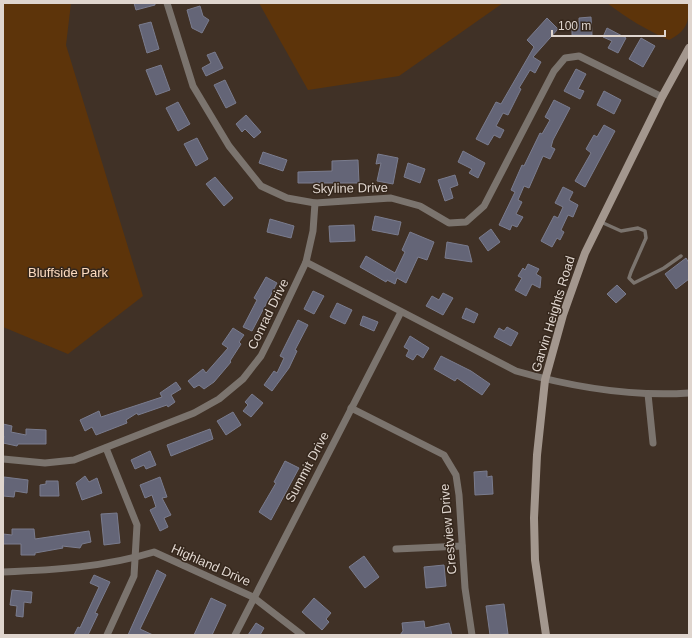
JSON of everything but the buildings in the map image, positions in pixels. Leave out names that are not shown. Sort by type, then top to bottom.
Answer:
[{"type":"main road","name":"Garvin Heights Road","points":[[546,635],[535,560],[534,518],[537,455],[545,380],[568,301],[585,253],[662,97],[689,48]]},
{"type":"street","name":"Skyline Drive","points":[[167,3],[193,86],[229,146],[261,186],[287,198],[315,202],[391,198],[420,206],[449,223],[466,222],[484,206],[554,71],[565,58],[579,56],[662,97]]},
{"type":"street","name":"Conrad Drive","points":[[3,459],[46,463],[74,460],[194,413],[219,399],[243,379],[261,356],[306,262],[313,231],[315,202]]},
{"type":"street","points":[[306,262],[516,371],[545,380],[615,392],[648,394],[689,393]]},
{"type":"street","name":"Summit Drive","points":[[234,635],[402,312]]},
{"type":"street","points":[[648,394],[652,443]]},
{"type":"street","name":"Crestview Drive","points":[[351,408],[444,455],[456,475],[465,588],[472,635]]},
{"type":"street","points":[[106,448],[137,525],[134,576],[108,635]]},
{"type":"street","points":[[396,549],[462,546]]},
{"type":"street","name":"Highland Drive","points":[[3,572],[90,566],[135,558],[154,552],[253,597],[302,635]]},
{"type":"lane","points":[[600,222],[621,231],[638,228],[645,231],[646,238],[629,278],[634,283],[664,268],[682,256]]},
{"type":"green space","name":"Bluffside Park","points":[[3,3],[71,3],[66,45],[143,296],[68,354],[3,327]]},
{"type":"green space","points":[[259,3],[503,3],[399,76],[308,90]]},
{"type":"green space","points":[[607,3],[689,3],[688,16],[686,25],[680,33],[669,40],[652,32]]}]
